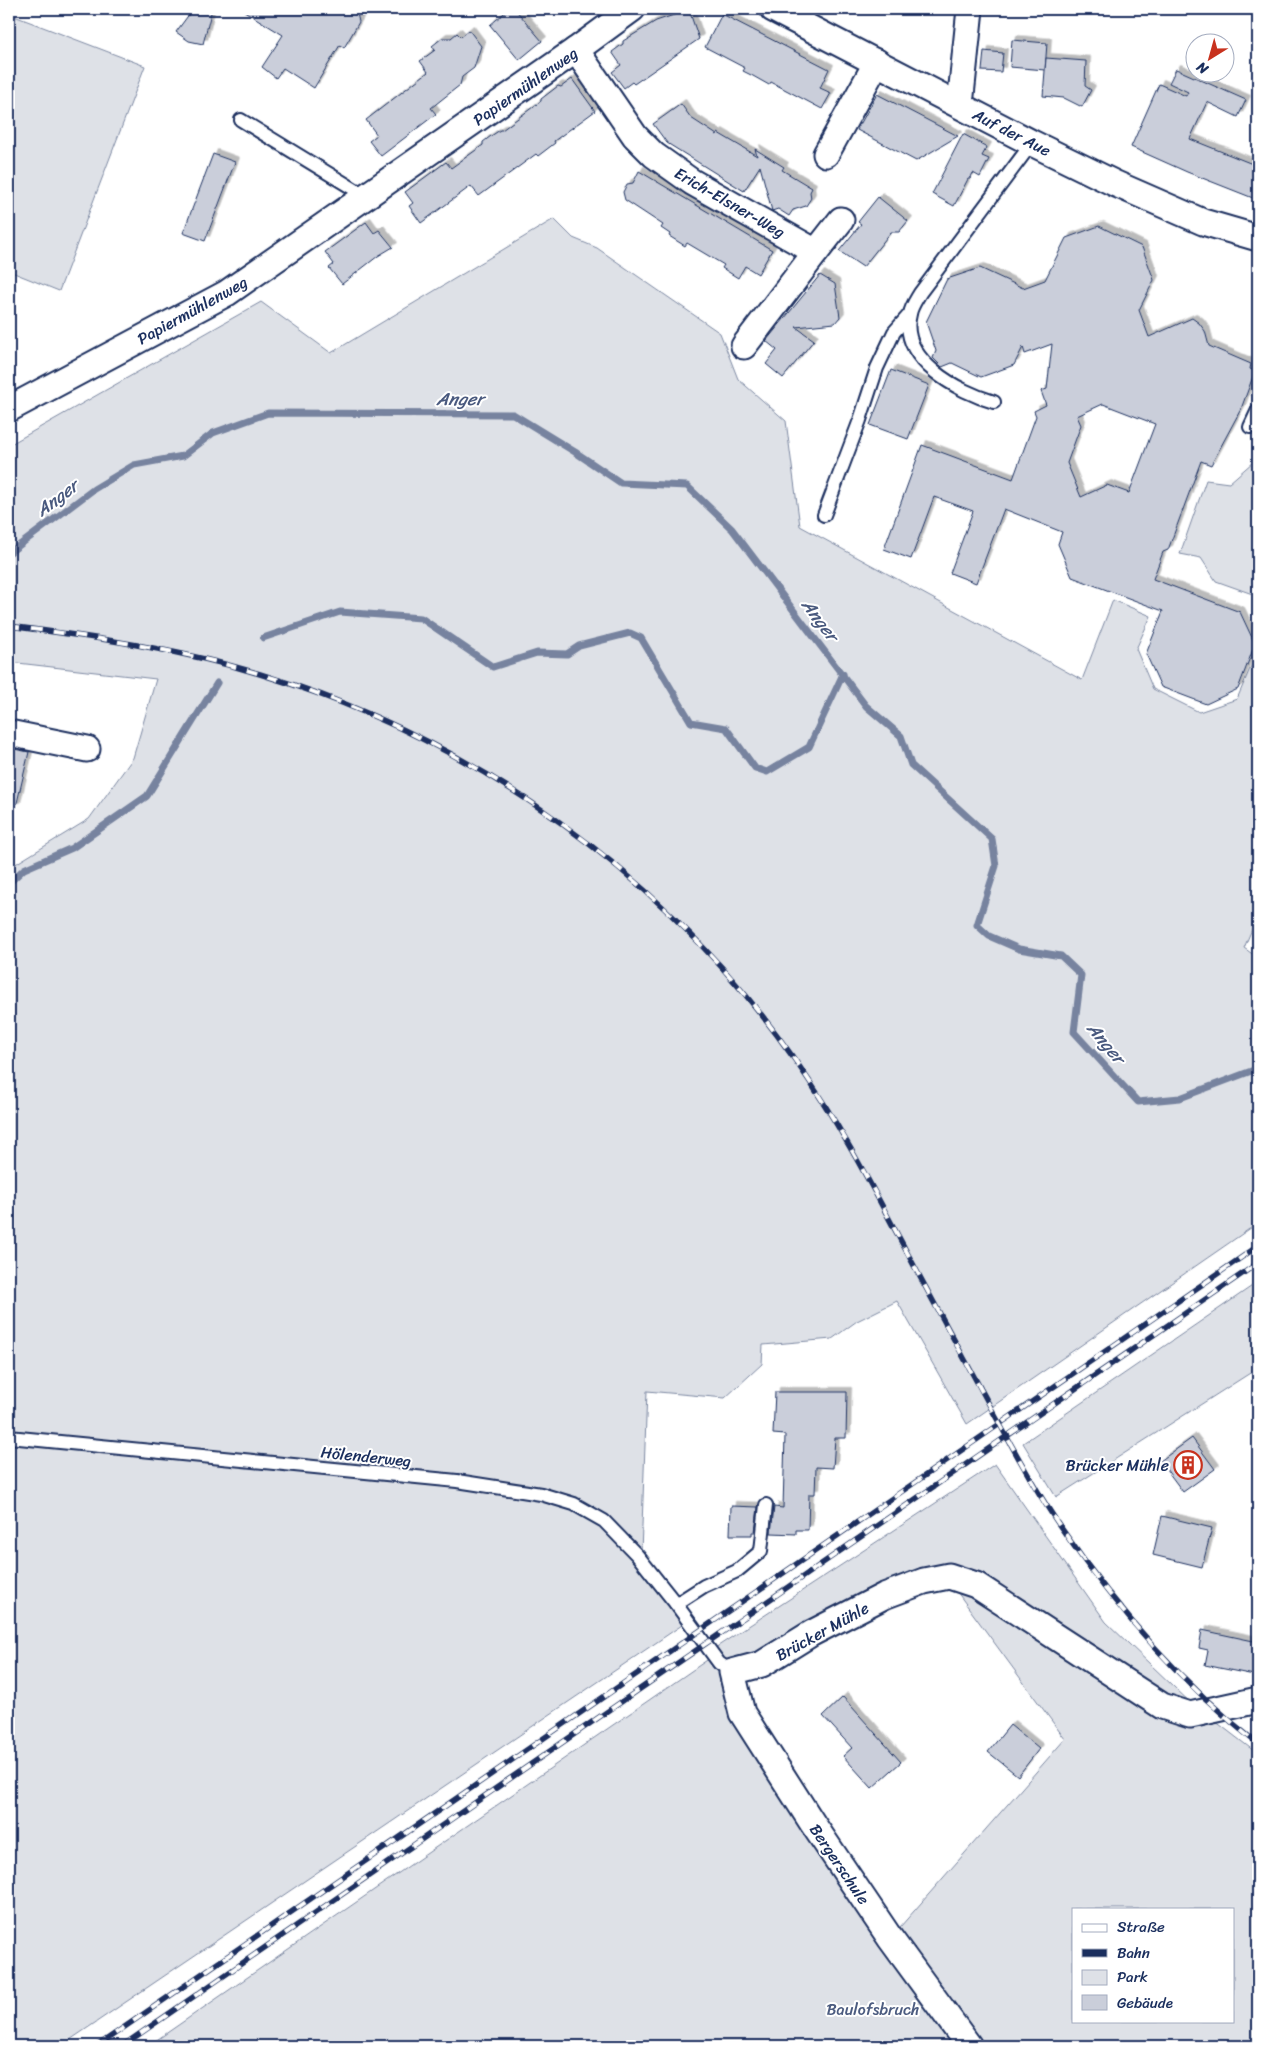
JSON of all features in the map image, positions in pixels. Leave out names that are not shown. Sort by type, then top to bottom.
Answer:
[{"type":"street","name":"Papiermühlenweg","points":[[9,410],[227,293],[367,197],[632,9]]},
{"type":"street","name":"Auf der Aue","points":[[773,9],[1032,143],[1116,184],[1203,222],[1258,238]]},
{"type":"street","points":[[960,105],[970,9]]},
{"type":"street","name":"Erich-Elsner-Weg","points":[[576,50],[635,136],[654,155],[692,182],[816,252]]},
{"type":"street","points":[[826,154],[877,62]]},
{"type":"street","points":[[744,346],[841,220]]},
{"type":"street","points":[[9,732],[86,749]]},
{"type":"street","name":"Brücker Mühle","points":[[732,1672],[762,1664],[812,1633],[884,1596],[924,1581],[949,1576],[976,1585],[1162,1706],[1190,1715],[1258,1700]]},
{"type":"street","name":"Bergerschule","points":[[732,1672],[742,1713],[813,1824],[879,1921],[969,2046]]},
{"type":"lane","points":[[240,120],[367,197]]},
{"type":"lane","points":[[824,515],[860,420],[877,368],[894,332],[909,315],[920,293],[1032,143]]},
{"type":"lane","points":[[909,315],[910,337],[921,359],[940,377],[963,390],[994,402]]},
{"type":"lane","points":[[1250,427],[1258,410]]},
{"type":"lane","name":"Hölenderweg","points":[[9,1437],[457,1481],[541,1494],[574,1504],[604,1521],[637,1555],[719,1663],[732,1672]]},
{"type":"lane","points":[[676,1604],[704,1586],[737,1571],[761,1551],[766,1505]]},
{"type":"green space","points":[[9,14],[145,66],[59,291],[9,271]]},
{"type":"green space","points":[[554,219],[573,238],[597,248],[720,333],[738,379],[786,421],[800,526],[1082,680],[1113,600],[1151,616],[1136,649],[1153,689],[1199,712],[1237,699],[1258,650],[1258,915],[1244,948],[1258,958],[1258,1223],[967,1424],[897,1301],[857,1321],[832,1339],[763,1345],[762,1364],[725,1398],[647,1391],[641,1553],[619,1530],[588,1508],[535,1490],[460,1478],[460,1484],[545,1498],[572,1507],[589,1516],[605,1528],[635,1557],[685,1623],[61,2046],[9,2046],[9,868],[89,819],[133,758],[156,679],[9,662],[9,445],[261,302],[331,353]]},
{"type":"green space","points":[[1258,453],[1258,596],[1216,581],[1201,558],[1180,554],[1206,480],[1229,483],[1253,462]]},
{"type":"green space","points":[[1258,1282],[1258,1368],[1056,1497],[1023,1443]]},
{"type":"green space","points":[[995,1464],[1106,1622],[1196,1708],[1189,1711],[950,1574],[733,1669],[712,1650]]},
{"type":"green space","points":[[949,1581],[1215,1721],[1258,1754],[1258,2046],[975,2046],[893,1935],[1065,1739]]},
{"type":"green space","name":"Baulofsbruch","points":[[710,1658],[730,1675],[963,2046],[148,2046]]},
{"type":"building","points":[[193,9],[212,9],[203,44],[189,41],[176,32]]},
{"type":"building","points":[[241,9],[356,9],[359,22],[344,48],[340,45],[314,88],[283,68],[276,78],[262,67],[283,35]]},
{"type":"building","points":[[509,9],[515,9],[542,41],[519,60],[490,25]]},
{"type":"building","points":[[689,10],[699,39],[634,84],[632,82],[624,88],[612,72],[621,65],[612,52],[623,44],[623,41],[656,21]]},
{"type":"building","points":[[722,14],[829,69],[820,88],[831,93],[822,109],[771,82],[769,85],[743,71],[745,68],[705,47]]},
{"type":"building","points":[[469,30],[481,46],[474,68],[462,77],[460,85],[431,108],[436,114],[381,156],[369,141],[377,135],[366,120],[428,72],[420,61],[435,50],[432,46],[442,38],[451,38],[457,33],[461,37]]},
{"type":"building","points":[[1012,40],[1047,43],[1045,70],[1010,67]]},
{"type":"building","points":[[984,51],[1003,53],[1001,72],[982,71]]},
{"type":"building","points":[[1046,58],[1086,61],[1085,86],[1091,90],[1082,107],[1064,98],[1043,96]]},
{"type":"building","points":[[1176,69],[1184,73],[1184,82],[1205,82],[1246,100],[1238,117],[1207,102],[1190,139],[1250,163],[1258,164],[1258,200],[1187,172],[1131,147],[1159,84],[1186,96],[1188,92],[1169,83]]},
{"type":"building","points":[[572,79],[595,111],[554,141],[555,143],[538,156],[536,154],[479,196],[471,186],[421,223],[409,206],[413,203],[405,192],[446,162],[451,168],[483,145],[483,142],[491,136],[541,101],[558,86],[561,87]]},
{"type":"building","points":[[877,94],[958,136],[916,161],[857,130]]},
{"type":"building","points":[[681,104],[691,118],[717,135],[718,133],[757,156],[755,149],[784,167],[782,170],[812,188],[810,192],[811,198],[806,206],[793,210],[789,216],[778,209],[772,211],[760,166],[744,191],[667,143],[653,124]]},
{"type":"building","points":[[963,134],[987,147],[982,156],[989,159],[980,177],[973,173],[970,179],[968,179],[954,206],[932,194]]},
{"type":"building","points":[[213,154],[235,162],[205,241],[183,233]]},
{"type":"building","points":[[639,171],[772,250],[758,274],[745,266],[738,278],[722,268],[724,265],[687,243],[685,246],[669,236],[670,234],[661,228],[663,225],[625,200],[623,192],[627,184],[633,183]]},
{"type":"building","points":[[878,197],[908,221],[899,232],[891,232],[863,267],[839,251],[861,224],[858,222]]},
{"type":"building","points":[[366,222],[374,233],[379,230],[393,247],[378,256],[342,284],[329,268],[334,264],[325,252]]},
{"type":"building","points":[[1099,226],[1142,247],[1154,280],[1139,310],[1149,337],[1192,318],[1205,331],[1209,346],[1251,364],[1250,369],[1255,371],[1241,409],[1211,465],[1201,461],[1168,550],[1163,552],[1153,579],[1240,612],[1255,644],[1238,689],[1206,704],[1161,687],[1146,654],[1163,611],[1072,577],[1058,544],[1062,532],[1004,509],[976,583],[950,573],[973,511],[934,497],[911,559],[884,549],[922,445],[1013,479],[1036,416],[1034,411],[1046,405],[1041,391],[1047,389],[1052,344],[1025,354],[1023,347],[1014,365],[981,377],[952,363],[942,367],[933,358],[936,351],[926,322],[947,279],[980,268],[1023,288],[1045,280],[1066,238]],"holes":[[[1103,404],[1155,424],[1129,493],[1107,485],[1081,497],[1067,463],[1081,425],[1077,416]]]},
{"type":"building","points":[[820,275],[835,284],[840,317],[835,323],[796,327],[814,340],[783,378],[766,364],[777,350],[766,341]]},
{"type":"building","points":[[891,370],[929,385],[908,439],[870,425]]},
{"type":"building","points":[[9,748],[29,752],[16,807],[9,806]]},
{"type":"building","points":[[775,1392],[847,1392],[846,1438],[835,1438],[833,1468],[816,1467],[815,1494],[809,1494],[808,1530],[796,1530],[796,1534],[771,1533],[774,1507],[783,1508],[785,1435],[773,1434]]},
{"type":"building","name":"Brücker Mühle","points":[[1192,1438],[1215,1469],[1183,1492],[1160,1461]]},
{"type":"building","points":[[731,1506],[758,1507],[755,1532],[752,1532],[752,1535],[730,1535]]},
{"type":"building","points":[[1162,1516],[1212,1528],[1202,1567],[1153,1555]]},
{"type":"building","points":[[1202,1630],[1258,1642],[1258,1658],[1254,1675],[1205,1665],[1208,1650],[1199,1648]]},
{"type":"building","points":[[843,1697],[901,1762],[872,1788],[843,1756],[852,1748],[823,1716]]},
{"type":"building","points":[[1010,1725],[1039,1749],[1018,1776],[988,1752]]},
{"type":"waterway","name":"Anger","points":[[9,553],[94,489],[134,465],[183,456],[213,433],[268,413],[513,414],[621,483],[687,486],[732,529],[866,706],[901,736],[911,765],[992,839],[996,866],[977,925],[989,936],[1019,949],[1061,956],[1081,975],[1074,1032],[1138,1102],[1180,1098],[1258,1070]]},
{"type":"waterway","name":"Anger","points":[[263,638],[340,612],[421,618],[493,667],[537,653],[567,654],[579,646],[630,633],[641,638],[691,722],[726,728],[755,768],[767,772],[809,747],[843,674]]},
{"type":"waterway","name":"Anger","points":[[9,883],[24,869],[72,848],[147,796],[217,683]]},
{"type":"railway","points":[[9,626],[104,639],[229,665],[340,702],[417,736],[490,776],[560,822],[626,874],[687,931],[744,993],[813,1086],[860,1166],[1031,1481],[1083,1559],[1128,1617],[1177,1671],[1230,1721],[1258,1744]]},
{"type":"railway","points":[[97,2046],[1258,1246]]},
{"type":"railway","points":[[122,2046],[1258,1263]]},
{"type":"place","name":"Brücker Mühle","points":[[1188,1465]]}]
